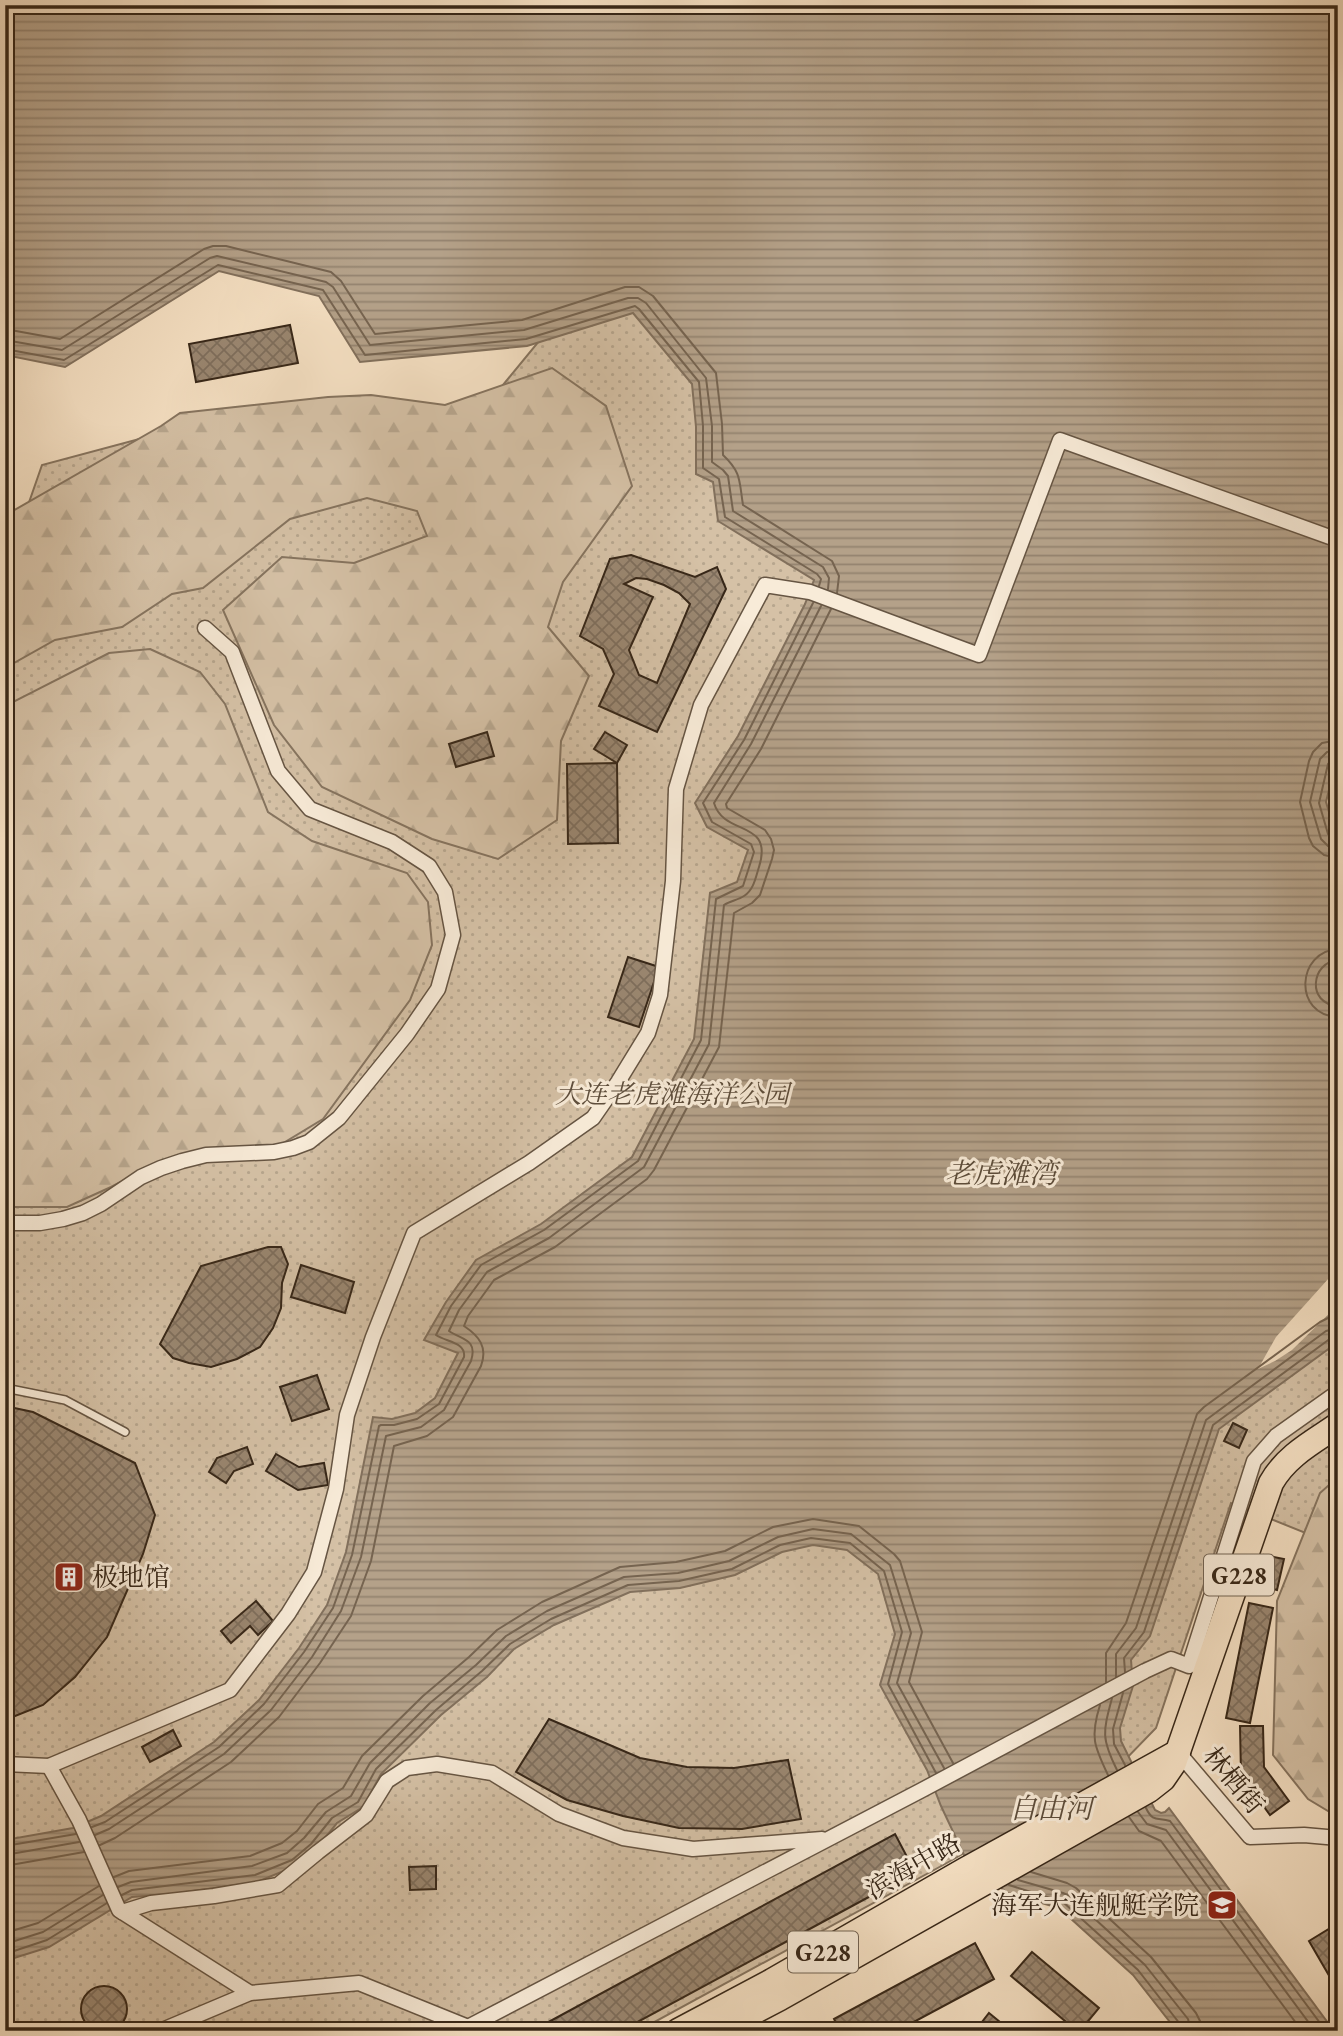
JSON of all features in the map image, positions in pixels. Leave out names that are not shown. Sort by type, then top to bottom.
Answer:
[{"type":"highway","name":"滨海中路","points":[[678,2031],[970,1878],[1144,1781],[1163,1779],[1174,1763],[1271,1483],[1287,1461],[1338,1426]]},
{"type":"highway","name":"滨海中路","points":[[718,2031],[791,1992],[970,1878]]},
{"type":"street","points":[[5,1764],[49,1766],[230,1690],[288,1614],[314,1572],[336,1489],[347,1415],[373,1337],[414,1233],[529,1163],[593,1118],[648,1033],[660,995],[673,881],[676,789],[701,705],[765,585],[810,592],[979,654],[1060,440],[1338,540]]},
{"type":"street","points":[[5,1223],[40,1223],[83,1213],[141,1177],[182,1161],[206,1156],[274,1152],[309,1142],[339,1118],[407,1034],[438,989],[453,935],[445,892],[429,866],[392,842],[310,809],[278,771],[232,652],[205,628]]},
{"type":"street","points":[[160,2031],[250,1993],[359,1983],[468,2026],[1145,1671],[1171,1659],[1189,1666],[1254,1461],[1276,1436],[1338,1392]]},
{"type":"street","name":"林栖街","points":[[1178,1752],[1250,1837],[1304,1835],[1338,1838]]},
{"type":"street","points":[[120,1911],[151,1903],[278,1885],[366,1815],[387,1781],[407,1768],[437,1764],[492,1773],[559,1814],[623,1838],[693,1849],[830,1838]]},
{"type":"street","points":[[49,1766],[79,1820],[120,1911],[250,1993]]},
{"type":"lane","points":[[5,1388],[65,1400],[125,1432]]},
{"type":"green space","name":"大连老虎滩海洋公园","points":[[815,5],[1338,5],[1338,1546],[1231,1503],[1156,1728],[1122,1763],[945,1864],[638,2031],[5,2031],[5,550],[18,534],[42,465],[214,419],[378,411],[489,402]]},
{"type":"green space","points":[[552,368],[606,406],[632,486],[563,582],[548,627],[589,676],[561,741],[557,820],[498,859],[432,839],[322,787],[274,725],[223,610],[282,557],[354,563],[427,536],[417,511],[367,498],[290,519],[203,588],[172,594],[122,627],[55,640],[5,668],[5,520],[11,512],[180,413],[371,395],[445,405]]},
{"type":"green space","points":[[150,649],[200,672],[225,704],[268,812],[312,841],[407,873],[428,902],[432,945],[410,1000],[323,1119],[275,1148],[157,1163],[67,1207],[13,1207],[5,1203],[5,706],[109,653]]},
{"type":"green space","points":[[1338,1477],[1338,1817],[1308,1799],[1273,1755],[1277,1601],[1320,1493]]},
{"type":"water","points":[[5,5],[1338,5],[1338,753],[1326,802],[1338,842],[1338,964],[1331,989],[1338,991],[1338,1342],[1219,1429],[1150,1636],[1131,1660],[1133,1686],[1120,1728],[1121,1741],[1155,1810],[1161,1813],[1169,1808],[1334,2031],[1177,2031],[1133,1975],[1059,1908],[1007,1893],[964,1855],[927,1770],[880,1685],[895,1634],[878,1574],[847,1550],[813,1545],[782,1552],[735,1575],[680,1588],[630,1592],[554,1625],[514,1649],[381,1774],[363,1807],[337,1823],[316,1849],[296,1866],[257,1882],[132,1897],[49,1947],[5,1961],[5,1840],[73,1828],[101,1816],[214,1742],[259,1700],[299,1648],[327,1605],[346,1552],[373,1417],[392,1419],[415,1413],[435,1398],[458,1353],[424,1340],[446,1302],[476,1260],[541,1224],[632,1157],[694,1039],[710,893],[737,882],[748,850],[707,827],[695,803],[738,736],[805,604],[814,580],[718,521],[713,482],[696,474],[692,384],[633,313],[527,346],[360,362],[319,296],[219,271],[65,367],[5,355]]},
{"type":"pier","points":[[1338,1268],[1338,1305],[1292,1350],[1258,1369],[1276,1337]]},
{"type":"building","points":[[290,325],[298,363],[196,382],[189,344]]},
{"type":"building","points":[[631,555],[695,577],[717,567],[726,589],[657,732],[599,706],[614,674],[603,649],[580,636],[610,559]],"holes":[[[636,578],[647,579],[679,593],[690,604],[657,683],[639,675],[629,650],[653,597],[624,584]]]},
{"type":"building","points":[[487,732],[494,756],[456,767],[449,744]]},
{"type":"building","points":[[605,732],[627,745],[617,763],[594,749]]},
{"type":"building","points":[[617,763],[618,843],[568,844],[567,764]]},
{"type":"building","points":[[628,957],[659,967],[639,1027],[608,1017]]},
{"type":"building","points":[[268,1247],[281,1247],[288,1264],[282,1283],[281,1308],[273,1328],[260,1347],[237,1359],[211,1367],[173,1358],[160,1344],[201,1266]]},
{"type":"building","points":[[301,1265],[354,1282],[345,1313],[291,1297]]},
{"type":"building","points":[[317,1375],[329,1409],[292,1421],[280,1387]]},
{"type":"building","name":"极地馆","points":[[5,1406],[33,1412],[135,1463],[155,1515],[143,1554],[107,1637],[75,1677],[43,1705],[5,1720]]},
{"type":"building","points":[[1233,1423],[1247,1430],[1239,1448],[1224,1441]]},
{"type":"building","points":[[247,1447],[253,1464],[234,1471],[226,1483],[209,1472],[217,1458]]},
{"type":"building","points":[[276,1454],[299,1467],[324,1463],[328,1485],[298,1490],[266,1471]]},
{"type":"building","points":[[1264,1555],[1284,1559],[1277,1590],[1257,1585]]},
{"type":"building","points":[[256,1601],[273,1621],[258,1635],[250,1626],[231,1643],[221,1631]]},
{"type":"building","points":[[1249,1603],[1273,1608],[1250,1723],[1226,1718]]},
{"type":"building","points":[[549,1719],[640,1758],[687,1767],[734,1768],[788,1760],[801,1819],[742,1829],[679,1828],[567,1800],[516,1772]]},
{"type":"building","points":[[1240,1726],[1263,1726],[1264,1767],[1289,1801],[1270,1815],[1241,1775]]},
{"type":"building","points":[[173,1730],[181,1746],[150,1762],[142,1747]]},
{"type":"building","points":[[895,1834],[915,1872],[621,2031],[532,2031]]},
{"type":"building","points":[[436,1866],[436,1889],[410,1890],[409,1867]]},
{"type":"building","points":[[1337,1924],[1338,1926],[1338,1991],[1309,1941]]},
{"type":"building","points":[[975,1943],[994,1979],[897,2031],[840,2031],[834,2019]]},
{"type":"building","points":[[1032,1952],[1099,2008],[1080,2031],[1011,1976]]},
{"type":"building","points":[[104,1986],[120,1993],[127,2009],[120,2025],[104,2032],[88,2025],[81,2009],[88,1993]]},
{"type":"building","points":[[989,2013],[1011,2031],[975,2031]]},
{"type":"place","name":"极地馆","points":[[69,1577]]},
{"type":"place","name":"海军大连舰艇学院","points":[[1222,1905]]},
{"type":"water label","name":"老虎滩湾","points":[[1001,1173]]},
{"type":"water label","name":"自由河","points":[[1051,1808]]}]
